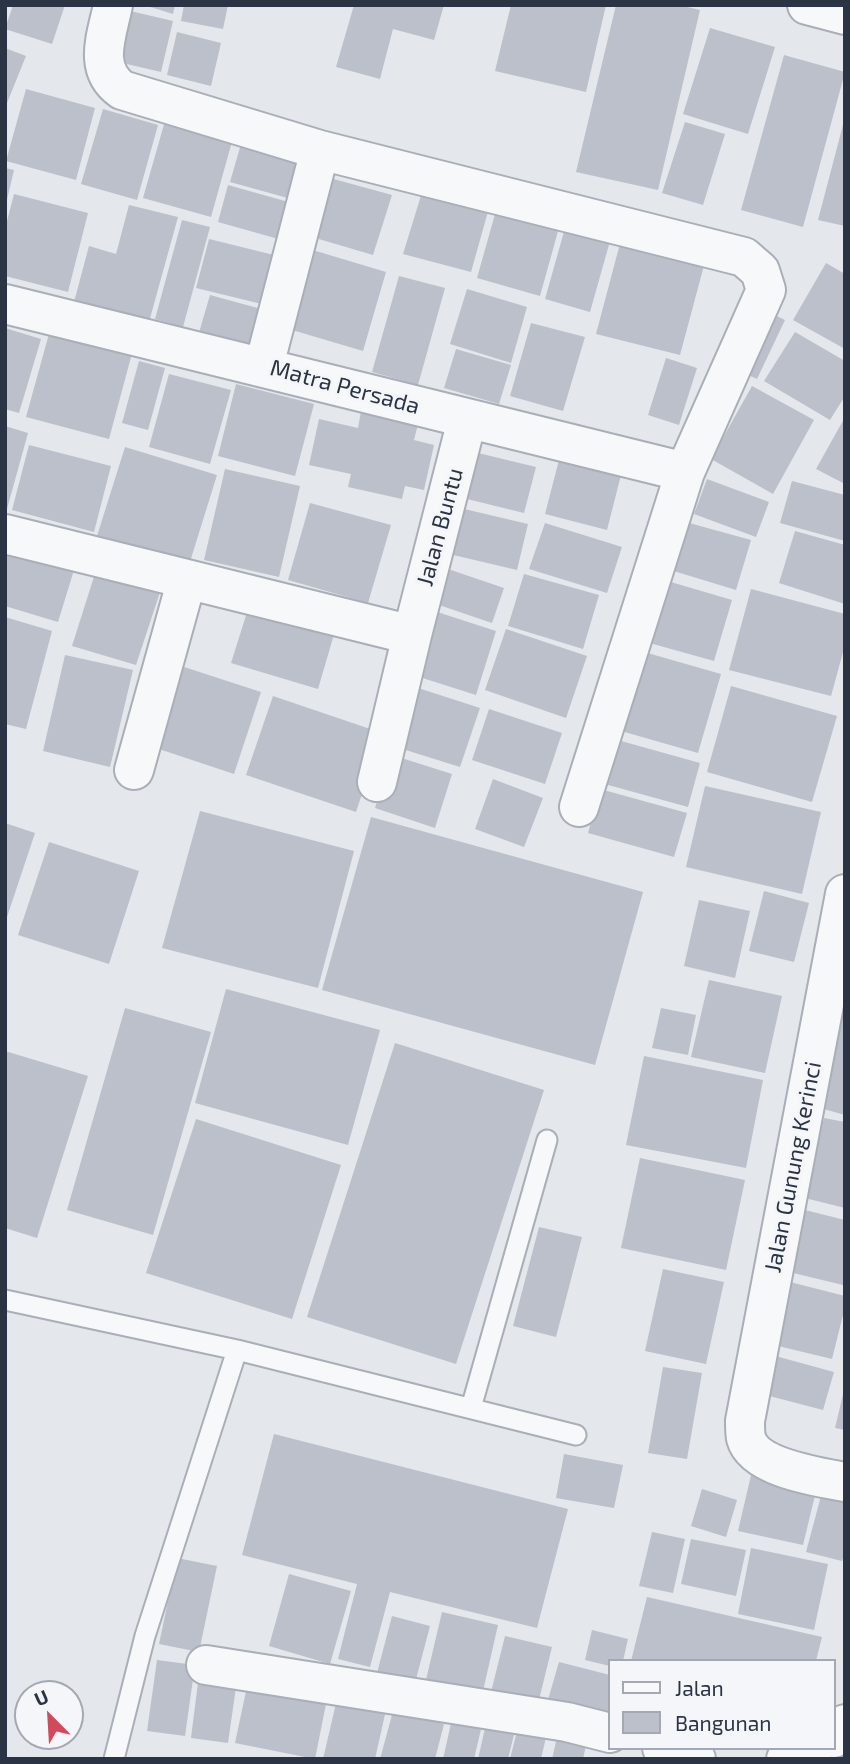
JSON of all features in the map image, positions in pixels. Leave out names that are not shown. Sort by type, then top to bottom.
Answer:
[{"type":"street","points":[[113,5],[103,57],[104,68],[114,85],[122,90],[320,150],[744,257],[753,262],[760,271],[766,289],[685,472],[579,807]]},
{"type":"street","points":[[807,5],[845,15]]},
{"type":"street","points":[[264,366],[320,150]]},
{"type":"street","name":"Matra Persada","points":[[5,304],[685,472]]},
{"type":"street","name":"Jalan Buntu","points":[[377,782],[467,420]]},
{"type":"street","points":[[5,534],[412,635]]},
{"type":"street","points":[[134,770],[187,579]]},
{"type":"street","name":"Jalan Gunung Kerinci","points":[[845,894],[744,1421],[746,1440],[762,1458],[803,1474],[845,1482]]},
{"type":"street","points":[[206,1665],[567,1722],[608,1732]]},
{"type":"street","points":[[668,1750],[696,1759]]},
{"type":"street","points":[[786,1759],[809,1750]]},
{"type":"lane","points":[[471,1408],[547,1140]]},
{"type":"lane","points":[[5,1300],[237,1350],[576,1434]]},
{"type":"lane","points":[[114,1759],[145,1636],[237,1350]]},
{"type":"building","points":[[13,5],[65,5],[52,44],[5,29]]},
{"type":"building","points":[[144,5],[175,5],[173,14]]},
{"type":"building","points":[[184,5],[228,5],[223,29],[181,21]]},
{"type":"building","points":[[354,5],[444,5],[434,40],[393,29],[380,79],[336,67]]},
{"type":"building","points":[[511,5],[606,5],[586,92],[495,71]]},
{"type":"building","points":[[616,5],[679,5],[700,10],[658,190],[576,172]]},
{"type":"building","points":[[126,10],[173,21],[161,72],[114,61]]},
{"type":"building","points":[[710,28],[775,47],[748,134],[683,114]]},
{"type":"building","points":[[177,32],[221,43],[211,86],[167,75]]},
{"type":"building","points":[[5,48],[26,56],[5,108]]},
{"type":"building","points":[[784,55],[845,72],[803,227],[741,210]]},
{"type":"building","points":[[26,89],[95,108],[76,180],[6,161]]},
{"type":"building","points":[[103,109],[158,125],[137,200],[81,184]]},
{"type":"building","points":[[165,121],[233,138],[211,217],[143,198]]},
{"type":"building","points":[[845,121],[845,226],[818,220]]},
{"type":"building","points":[[685,122],[725,134],[703,205],[662,193]]},
{"type":"building","points":[[241,144],[305,163],[295,200],[230,182]]},
{"type":"building","points":[[5,168],[14,170],[6,204],[5,204]]},
{"type":"building","points":[[330,178],[392,195],[373,255],[312,237]]},
{"type":"building","points":[[228,185],[292,203],[282,240],[218,222]]},
{"type":"building","points":[[423,189],[489,208],[471,272],[403,254]]},
{"type":"building","points":[[14,194],[88,213],[68,292],[5,276],[5,229]]},
{"type":"building","points":[[129,205],[178,217],[149,322],[74,302],[89,246],[116,254]]},
{"type":"building","points":[[497,207],[560,224],[540,296],[477,278]]},
{"type":"building","points":[[182,220],[210,227],[183,327],[155,319]]},
{"type":"building","points":[[567,221],[612,234],[590,312],[545,299]]},
{"type":"building","points":[[622,236],[706,258],[680,355],[596,334]]},
{"type":"building","points":[[209,239],[286,258],[274,307],[196,288]]},
{"type":"building","points":[[306,248],[386,272],[363,351],[282,327]]},
{"type":"building","points":[[826,263],[845,274],[845,349],[793,320]]},
{"type":"building","points":[[399,276],[445,288],[418,385],[372,372]]},
{"type":"building","points":[[467,289],[527,307],[511,363],[450,344]]},
{"type":"building","points":[[210,295],[265,310],[253,352],[198,336]]},
{"type":"building","points":[[764,310],[785,320],[757,379],[737,370]]},
{"type":"building","points":[[52,323],[134,346],[109,439],[26,417]]},
{"type":"building","points":[[531,323],[585,337],[563,411],[510,396]]},
{"type":"building","points":[[5,328],[41,339],[19,413],[5,409]]},
{"type":"building","points":[[795,332],[845,361],[845,396],[830,420],[764,381]]},
{"type":"building","points":[[456,349],[511,365],[499,404],[444,388]]},
{"type":"building","points":[[666,358],[697,368],[679,425],[648,415]]},
{"type":"building","points":[[139,361],[165,368],[148,430],[122,423]]},
{"type":"building","points":[[169,374],[231,390],[210,464],[149,447]]},
{"type":"building","points":[[236,384],[314,404],[295,476],[218,456]]},
{"type":"building","points":[[752,386],[814,420],[773,494],[711,459]]},
{"type":"building","points":[[361,411],[418,424],[414,440],[434,445],[424,490],[405,486],[402,499],[348,487],[351,474],[309,465],[319,419],[358,428]]},
{"type":"building","points":[[845,417],[845,484],[816,469]]},
{"type":"building","points":[[5,426],[28,433],[7,509],[5,509]]},
{"type":"building","points":[[29,445],[111,466],[94,532],[12,510]]},
{"type":"building","points":[[125,447],[217,475],[189,565],[97,536]]},
{"type":"building","points":[[470,451],[536,467],[524,513],[459,497]]},
{"type":"building","points":[[559,460],[621,475],[607,530],[545,514]]},
{"type":"building","points":[[225,469],[300,486],[279,577],[204,560]]},
{"type":"building","points":[[707,479],[769,502],[756,537],[694,514]]},
{"type":"building","points":[[792,481],[845,495],[845,541],[780,523]]},
{"type":"building","points":[[310,503],[391,525],[368,603],[288,580]]},
{"type":"building","points":[[460,508],[528,524],[517,570],[449,554]]},
{"type":"building","points":[[682,521],[751,540],[736,590],[667,569]]},
{"type":"building","points":[[545,523],[622,547],[607,593],[529,569]]},
{"type":"building","points":[[795,531],[845,545],[845,604],[779,583]]},
{"type":"building","points":[[5,549],[74,570],[58,622],[5,606]]},
{"type":"building","points":[[98,564],[163,583],[136,665],[72,646]]},
{"type":"building","points":[[445,568],[504,588],[492,623],[433,603]]},
{"type":"building","points":[[524,574],[599,595],[583,649],[508,626]]},
{"type":"building","points":[[664,580],[732,600],[714,661],[646,642]]},
{"type":"building","points":[[751,589],[845,614],[845,645],[831,696],[729,670]]},
{"type":"building","points":[[249,606],[335,631],[318,689],[231,663]]},
{"type":"building","points":[[431,610],[496,631],[476,695],[410,674]]},
{"type":"building","points":[[5,617],[52,631],[26,729],[5,724]]},
{"type":"building","points":[[506,629],[587,656],[566,718],[485,690]]},
{"type":"building","points":[[644,652],[721,674],[698,753],[621,731]]},
{"type":"building","points":[[65,655],[133,670],[110,767],[43,751]]},
{"type":"building","points":[[181,666],[261,692],[234,774],[153,747]]},
{"type":"building","points":[[412,686],[480,708],[460,767],[393,746]]},
{"type":"building","points":[[731,686],[837,716],[812,802],[707,772]]},
{"type":"building","points":[[273,696],[382,733],[356,812],[246,775]]},
{"type":"building","points":[[489,709],[562,733],[545,784],[472,760]]},
{"type":"building","points":[[614,739],[700,763],[688,807],[601,783]]},
{"type":"building","points":[[392,755],[452,774],[435,828],[375,808]]},
{"type":"building","points":[[493,779],[543,798],[524,847],[475,829]]},
{"type":"building","points":[[705,786],[821,812],[802,894],[686,867]]},
{"type":"building","points":[[600,789],[687,813],[674,857],[588,833]]},
{"type":"building","points":[[200,811],[354,851],[318,988],[162,948]]},
{"type":"building","points":[[371,817],[643,892],[595,1065],[322,990]]},
{"type":"building","points":[[5,823],[35,833],[6,920],[5,920]]},
{"type":"building","points":[[49,842],[139,871],[109,964],[18,935]]},
{"type":"building","points":[[764,891],[809,903],[794,962],[749,951]]},
{"type":"building","points":[[699,900],[750,911],[735,978],[684,966]]},
{"type":"building","points":[[709,980],[782,996],[765,1073],[691,1057]]},
{"type":"building","points":[[226,989],[380,1030],[348,1145],[195,1103]]},
{"type":"building","points":[[125,1008],[211,1032],[153,1235],[67,1210]]},
{"type":"building","points":[[661,1008],[696,1015],[688,1055],[652,1048]]},
{"type":"building","points":[[838,1013],[845,1015],[845,1115],[813,1106]]},
{"type":"building","points":[[395,1043],[544,1090],[456,1364],[307,1317]]},
{"type":"building","points":[[5,1051],[88,1076],[37,1238],[5,1228]]},
{"type":"building","points":[[644,1056],[763,1080],[746,1168],[626,1145]]},
{"type":"building","points":[[824,1118],[845,1122],[845,1208],[805,1198]]},
{"type":"building","points":[[196,1119],[341,1165],[292,1319],[146,1273]]},
{"type":"building","points":[[640,1158],[745,1180],[726,1270],[621,1248]]},
{"type":"building","points":[[805,1210],[845,1220],[843,1285],[789,1272]]},
{"type":"building","points":[[539,1227],[582,1237],[556,1337],[513,1326]]},
{"type":"building","points":[[663,1269],[724,1282],[706,1364],[645,1351]]},
{"type":"building","points":[[786,1281],[845,1296],[845,1307],[832,1359],[770,1344]]},
{"type":"building","points":[[768,1354],[834,1372],[823,1410],[758,1393]]},
{"type":"building","points":[[663,1367],[702,1373],[687,1459],[648,1453]]},
{"type":"building","points":[[845,1391],[845,1430],[835,1428]]},
{"type":"building","points":[[274,1434],[568,1509],[537,1628],[390,1592],[370,1667],[338,1659],[357,1584],[242,1555]]},
{"type":"building","points":[[564,1454],[623,1465],[614,1508],[556,1498]]},
{"type":"building","points":[[752,1471],[817,1487],[803,1545],[738,1531]]},
{"type":"building","points":[[702,1489],[737,1500],[726,1537],[691,1526]]},
{"type":"building","points":[[821,1496],[845,1502],[845,1552],[842,1561],[806,1552]]},
{"type":"building","points":[[652,1532],[685,1539],[673,1593],[639,1586]]},
{"type":"building","points":[[691,1539],[746,1550],[736,1596],[681,1584]]},
{"type":"building","points":[[751,1548],[828,1564],[814,1630],[738,1614]]},
{"type":"building","points":[[177,1558],[217,1566],[199,1652],[159,1644]]},
{"type":"building","points":[[289,1574],[351,1591],[330,1664],[269,1646]]},
{"type":"building","points":[[647,1597],[822,1637],[816,1659],[632,1659]]},
{"type":"building","points":[[442,1612],[498,1625],[483,1691],[444,1683],[425,1684]]},
{"type":"building","points":[[392,1616],[430,1626],[415,1683],[377,1673]]},
{"type":"building","points":[[592,1630],[628,1639],[623,1659],[608,1659],[608,1666],[585,1660]]},
{"type":"building","points":[[505,1636],[552,1647],[536,1712],[489,1700]]},
{"type":"building","points":[[157,1660],[195,1665],[185,1736],[147,1731]]},
{"type":"building","points":[[559,1662],[608,1674],[608,1726],[545,1710]]},
{"type":"building","points":[[200,1667],[238,1673],[228,1743],[191,1738]]},
{"type":"building","points":[[249,1677],[328,1694],[315,1759],[235,1743]]},
{"type":"building","points":[[337,1699],[386,1710],[375,1759],[323,1759]]},
{"type":"building","points":[[393,1711],[444,1724],[435,1759],[380,1759]]},
{"type":"building","points":[[488,1715],[517,1722],[508,1759],[478,1759]]},
{"type":"building","points":[[452,1719],[482,1725],[474,1759],[443,1759]]},
{"type":"building","points":[[518,1727],[547,1733],[541,1759],[510,1759]]},
{"type":"building","points":[[559,1729],[588,1736],[583,1759],[552,1759]]}]
